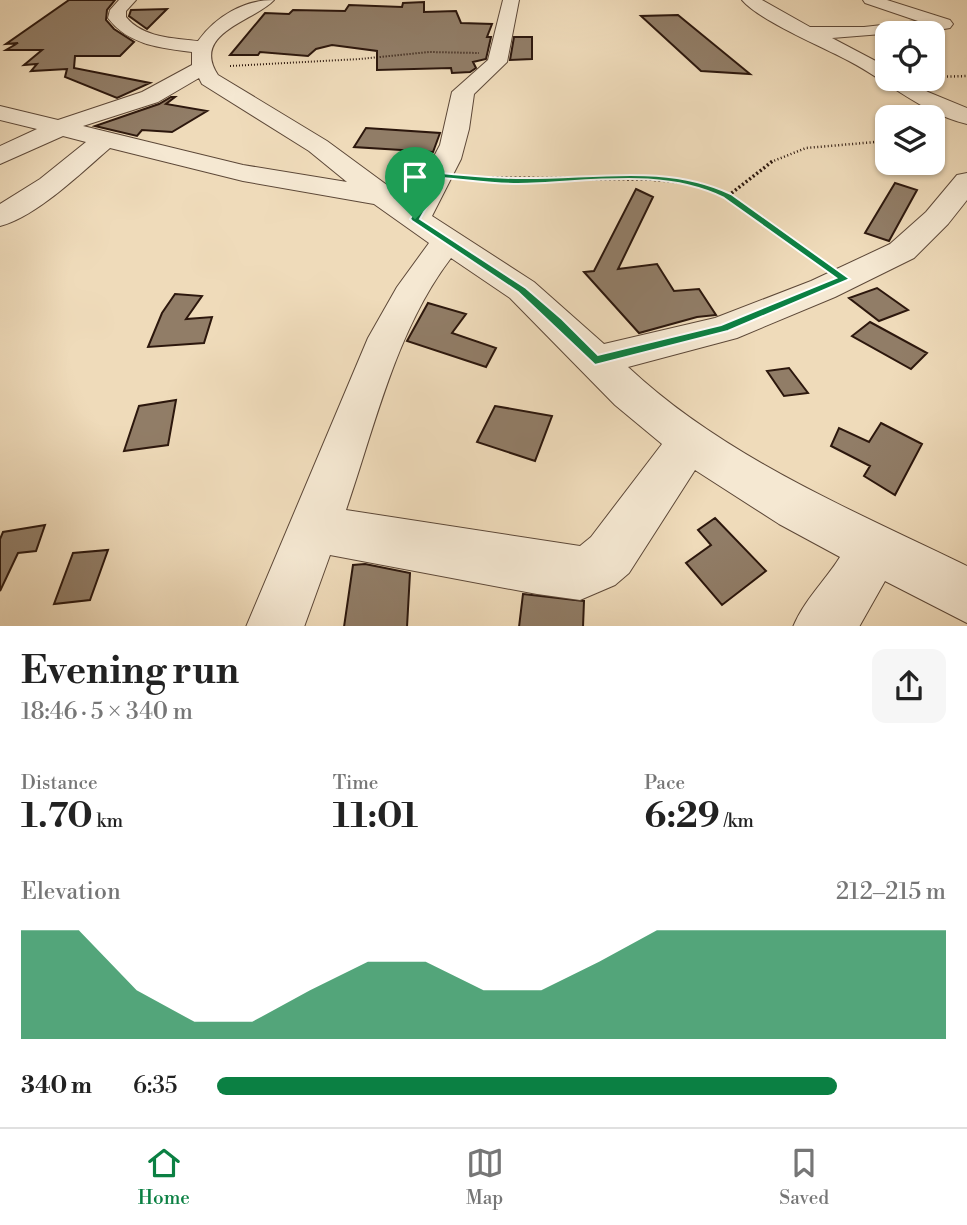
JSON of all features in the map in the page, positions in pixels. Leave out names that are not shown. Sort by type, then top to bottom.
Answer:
[{"type":"street","points":[[128,0],[118,10],[117,18],[121,25],[145,37],[203,58],[218,85],[318,146],[382,197],[522,290],[558,322],[629,394],[690,441],[778,497],[967,595]]},
{"type":"street","points":[[0,156],[58,129],[150,97],[203,58],[213,33],[225,23],[266,0]]},
{"type":"street","points":[[275,626],[379,357],[426,266],[440,176],[455,141],[463,92],[495,65],[501,53],[511,0]]},
{"type":"street","points":[[750,0],[805,33],[875,68]]},
{"type":"street","points":[[805,33],[864,32],[944,24],[871,0]]},
{"type":"street","points":[[911,91],[967,117]]},
{"type":"street","points":[[0,113],[284,182],[382,197]]},
{"type":"street","points":[[0,217],[50,185],[104,140]]},
{"type":"street","points":[[595,360],[724,329],[844,279],[902,251],[937,218],[967,181]]},
{"type":"street","points":[[315,528],[537,568],[584,572],[596,567],[610,555],[690,441]]},
{"type":"street","points":[[822,626],[846,599],[874,548]]},
{"type":"path","points":[[203,58],[360,59],[429,52],[501,53]]},
{"type":"path","points":[[945,77],[967,76]]},
{"type":"path","points":[[727,196],[754,173],[802,148],[875,144]]},
{"type":"path","points":[[440,176],[517,181],[590,177],[681,180],[708,187],[727,196],[844,279]]},
{"type":"building","points":[[69,0],[115,0],[107,10],[106,20],[114,29],[134,42],[120,56],[75,56],[74,68],[150,83],[117,98],[65,77],[67,69],[31,71],[37,64],[24,65],[42,50],[6,50],[18,43],[6,44]]},
{"type":"building","points":[[424,2],[424,12],[456,11],[461,23],[492,24],[487,37],[491,37],[486,59],[473,62],[476,68],[470,72],[452,73],[451,68],[377,70],[377,51],[332,45],[316,49],[308,56],[260,52],[258,55],[230,55],[265,13],[289,14],[293,10],[345,11],[349,5],[402,7],[403,3]]},
{"type":"building","points":[[167,9],[147,29],[129,16],[131,10]]},
{"type":"building","points":[[678,15],[750,74],[701,71],[641,16]]},
{"type":"building","points":[[514,37],[532,37],[532,59],[510,60]]},
{"type":"building","points":[[175,97],[166,104],[207,111],[172,132],[142,130],[137,136],[95,126],[159,104]]},
{"type":"building","points":[[366,128],[440,133],[433,152],[354,147]]},
{"type":"building","points":[[895,183],[917,190],[889,241],[865,233]]},
{"type":"building","points":[[636,189],[653,197],[618,269],[657,264],[674,291],[699,289],[716,315],[697,317],[639,333],[584,272],[594,271]]},
{"type":"building","points":[[877,288],[908,310],[879,321],[849,298]]},
{"type":"building","points":[[175,294],[202,296],[186,319],[212,317],[204,343],[148,347],[162,313]]},
{"type":"building","points":[[428,303],[466,314],[452,333],[496,348],[486,367],[407,341]]},
{"type":"building","points":[[870,322],[927,353],[911,369],[852,336]]},
{"type":"building","points":[[789,368],[808,393],[784,396],[767,371]]},
{"type":"building","points":[[176,400],[168,445],[124,451],[139,406]]},
{"type":"building","points":[[495,406],[552,416],[535,461],[477,442]]},
{"type":"building","points":[[881,423],[922,444],[895,495],[864,476],[870,466],[831,446],[839,428],[869,442]]},
{"type":"building","points":[[715,518],[766,571],[722,605],[686,563],[711,545],[698,530]]},
{"type":"building","points":[[45,525],[36,551],[18,553],[0,591],[0,539],[3,532]]},
{"type":"building","points":[[108,550],[90,600],[54,604],[73,553]]},
{"type":"building","points":[[365,564],[410,573],[407,626],[344,626],[353,565]]},
{"type":"building","points":[[523,594],[584,601],[583,626],[519,626]]},
{"type":"route","points":[[440,176],[517,181],[590,177],[681,180],[708,187],[727,196],[819,258],[844,279],[724,329],[595,360],[543,307],[522,290],[415,219],[440,176]]}]
